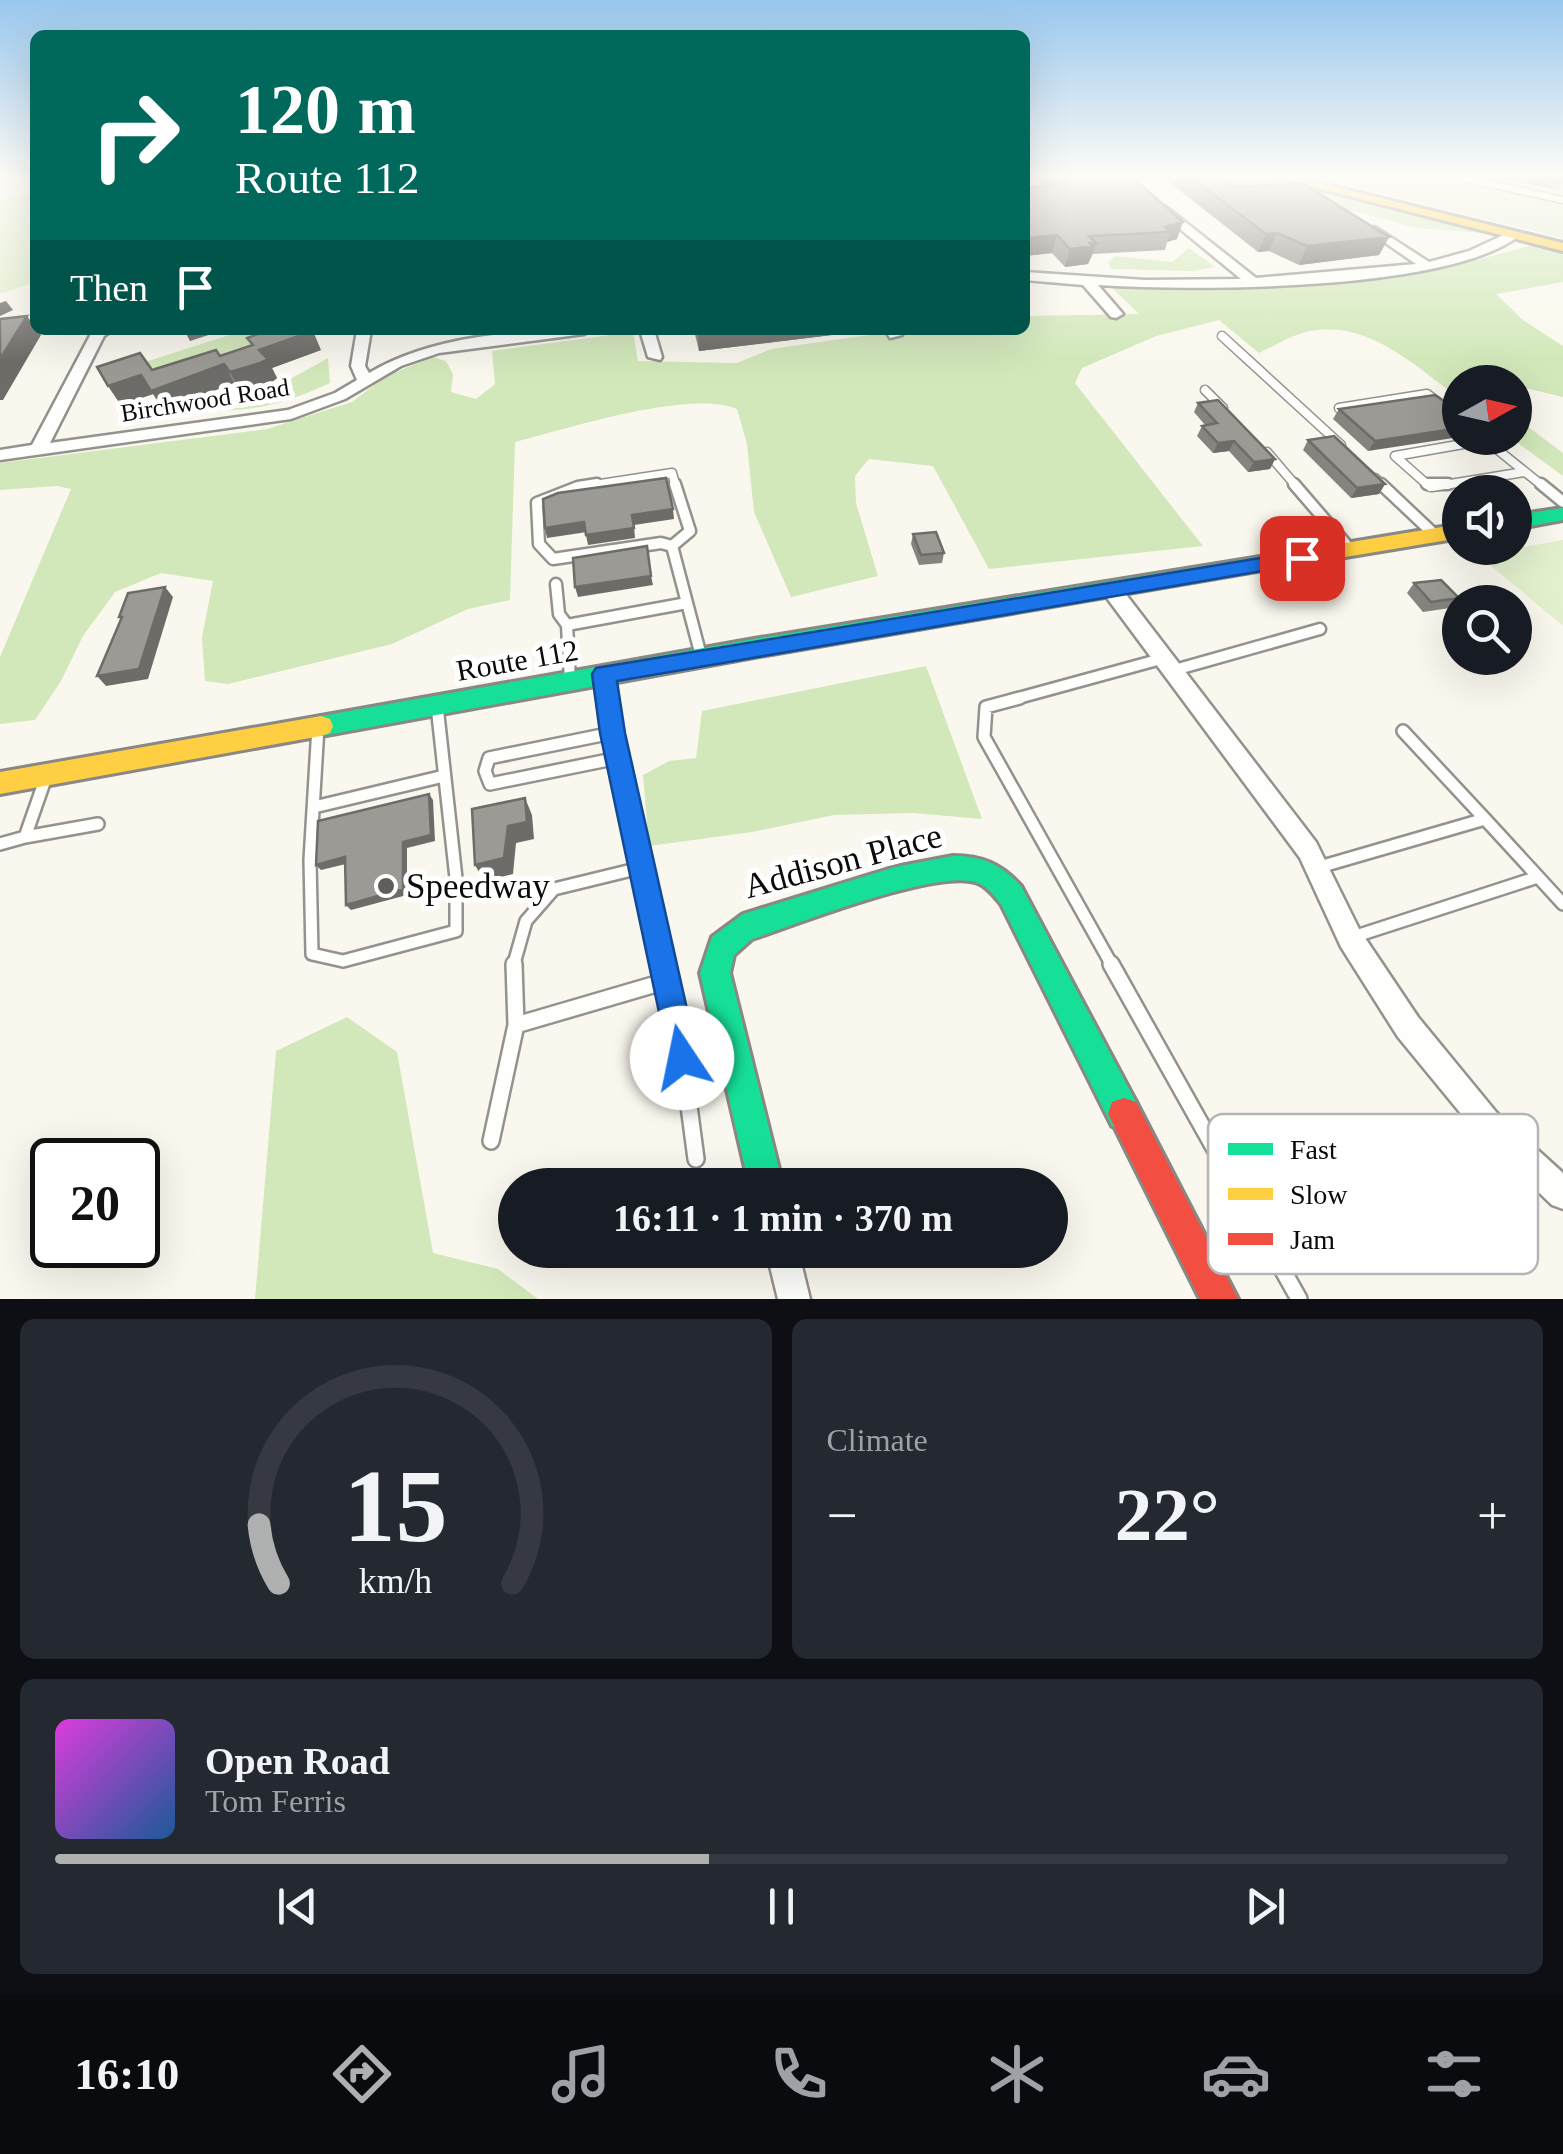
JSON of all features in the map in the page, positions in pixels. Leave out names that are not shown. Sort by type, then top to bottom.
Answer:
[{"type":"main road","points":[[1529,239],[1563,247]]},
{"type":"main road","points":[[1532,519],[1563,514]]},
{"type":"main road","name":"Route 112","points":[[0,783],[701,657],[1442,535]]},
{"type":"main road","name":"Addison Place","points":[[762,1168],[715,974],[722,947],[743,928],[939,869],[963,867],[996,875],[1011,894],[1220,1299]]},
{"type":"street","points":[[1199,239],[1254,283]]},
{"type":"street","points":[[1386,239],[1427,266]]},
{"type":"street","points":[[1030,276],[1254,283],[1427,266],[1464,259],[1506,239]]},
{"type":"street","points":[[1087,281],[1116,314]]},
{"type":"street","points":[[38,450],[97,335]]},
{"type":"street","points":[[363,335],[358,366],[366,380]]},
{"type":"street","name":"Birchwood Road","points":[[0,455],[276,418],[317,406],[396,362],[437,349],[544,335]]},
{"type":"street","points":[[648,335],[655,357]]},
{"type":"street","points":[[1111,589],[1279,809],[1316,868],[1350,938],[1408,1027],[1479,1114]]},
{"type":"street","points":[[1538,1166],[1559,1184]]},
{"type":"street","points":[[786,1268],[794,1299]]},
{"type":"lane","points":[[1222,336],[1354,458]]},
{"type":"lane","points":[[1205,390],[1227,412]]},
{"type":"lane","points":[[1340,408],[1427,394],[1442,405]]},
{"type":"lane","points":[[1261,446],[1351,550]]},
{"type":"lane","points":[[1442,447],[1395,456],[1430,487],[1524,472]]},
{"type":"lane","points":[[1503,455],[1563,502]]},
{"type":"lane","points":[[1367,470],[1436,536]]},
{"type":"lane","points":[[672,473],[690,531],[672,546],[662,544],[553,560],[540,544],[537,503],[578,487],[672,473]]},
{"type":"lane","points":[[672,546],[701,657]]},
{"type":"lane","points":[[556,584],[559,614],[567,625],[570,681]]},
{"type":"lane","points":[[567,625],[687,603]]},
{"type":"lane","points":[[1208,1137],[984,737],[986,707],[1320,629]]},
{"type":"lane","points":[[604,674],[612,733],[663,982],[678,1024],[696,1159]]},
{"type":"lane","points":[[318,726],[310,860],[312,954],[343,961],[456,931],[456,878],[437,704]]},
{"type":"lane","points":[[1402,731],[1563,904]]},
{"type":"lane","points":[[612,733],[489,758],[485,771],[490,784],[618,758]]},
{"type":"lane","points":[[25,837],[47,774]]},
{"type":"lane","points":[[314,807],[444,776]]},
{"type":"lane","points":[[1316,868],[1485,818]]},
{"type":"lane","points":[[0,844],[98,824]]},
{"type":"lane","points":[[491,1141],[516,1026],[513,968],[526,921],[554,889],[640,868]]},
{"type":"lane","points":[[1350,938],[1538,877]]},
{"type":"lane","points":[[516,1026],[663,982]]},
{"type":"lane","points":[[1285,1274],[1299,1299]]},
{"type":"green space","points":[[0,239],[30,239],[30,284],[0,294]]},
{"type":"green space","points":[[1532,245],[1563,254],[1563,282],[1496,294],[1523,320],[1563,346],[1563,397],[1532,390],[1532,365],[1442,365],[1442,385],[1387,347],[1347,331],[1302,333],[1259,353],[1219,320],[1156,336],[1082,368],[1075,383],[1203,546],[989,569],[933,466],[869,459],[855,476],[856,503],[878,576],[791,597],[754,512],[747,444],[737,409],[716,404],[659,407],[515,442],[510,600],[468,609],[392,644],[228,684],[205,681],[202,637],[213,581],[161,573],[115,592],[83,636],[61,681],[35,720],[0,724],[0,657],[71,489],[57,486],[0,490],[0,463],[267,429],[352,402],[386,376],[433,357],[446,361],[453,374],[451,392],[476,399],[495,384],[492,351],[634,335],[638,361],[737,363],[771,349],[869,335],[1030,335],[1030,316],[1139,314],[1108,284],[1267,286],[1430,269]]},
{"type":"green space","points":[[1189,248],[1215,267],[1193,271],[1111,269],[1108,262],[1115,256],[1172,262]]},
{"type":"green space","points":[[229,335],[301,335],[248,351],[134,372],[145,362]]},
{"type":"green space","points":[[328,358],[330,383],[315,390],[254,408],[206,409],[265,393]]},
{"type":"green space","points":[[1532,430],[1563,453],[1563,476],[1532,453]]},
{"type":"green space","points":[[1563,540],[1563,626],[1532,600],[1532,585],[1514,585],[1490,565],[1532,565],[1532,545]]},
{"type":"green space","points":[[926,666],[982,819],[913,813],[834,815],[752,832],[649,846],[643,775],[669,761],[696,758],[702,711]]},
{"type":"green space","points":[[347,1017],[397,1052],[433,1253],[498,1269],[538,1299],[255,1299],[276,1051]]},
{"type":"building","points":[[1060,239],[1092,239],[1096,243],[1090,243],[1093,246],[1070,249]]},
{"type":"building","points":[[1290,239],[1374,239],[1307,246]]},
{"type":"building","points":[[27,316],[0,359],[0,319]]},
{"type":"building","points":[[302,335],[259,350],[268,359],[260,363],[230,372],[224,364],[151,391],[141,375],[108,386],[97,367],[140,353],[152,370],[216,350],[220,356],[253,345],[247,338]]},
{"type":"building","points":[[1435,395],[1442,400],[1442,431],[1375,441],[1339,409]]},
{"type":"building","points":[[1218,400],[1275,459],[1254,462],[1234,441],[1218,443],[1202,426],[1217,423],[1198,403]]},
{"type":"building","points":[[1334,436],[1385,484],[1357,488],[1308,440]]},
{"type":"building","points":[[666,478],[673,509],[632,515],[634,528],[586,535],[584,522],[545,528],[543,499],[558,493]]},
{"type":"building","points":[[936,532],[944,553],[921,555],[913,534]]},
{"type":"building","points":[[647,546],[651,576],[575,587],[573,558]]},
{"type":"building","points":[[1441,580],[1446,585],[1442,585],[1442,600],[1431,602],[1414,583]]},
{"type":"building","points":[[165,587],[139,669],[97,676],[128,593]]},
{"type":"building","points":[[429,794],[431,835],[403,842],[403,889],[346,905],[345,857],[316,865],[318,821]]},
{"type":"building","points":[[525,798],[527,822],[508,826],[504,858],[475,865],[472,809]]},
{"type":"traffic: fast","points":[[1532,519],[1563,514]]},
{"type":"traffic: fast","points":[[321,726],[754,648],[1321,554]]},
{"type":"traffic: fast","points":[[762,1168],[715,973],[722,947],[743,928],[926,873],[980,870],[1011,895],[1124,1114]]},
{"type":"traffic: slow","points":[[1529,239],[1563,247]]},
{"type":"traffic: slow","points":[[1321,554],[1442,534]]},
{"type":"traffic: slow","points":[[0,783],[321,726]]},
{"type":"traffic: jam","points":[[1124,1114],[1220,1299]]},
{"type":"place","name":"Speedway","points":[[386,886]]},
{"type":"route","points":[[682,1058],[678,1024],[663,982],[612,733],[604,674],[1302,558]]}]
